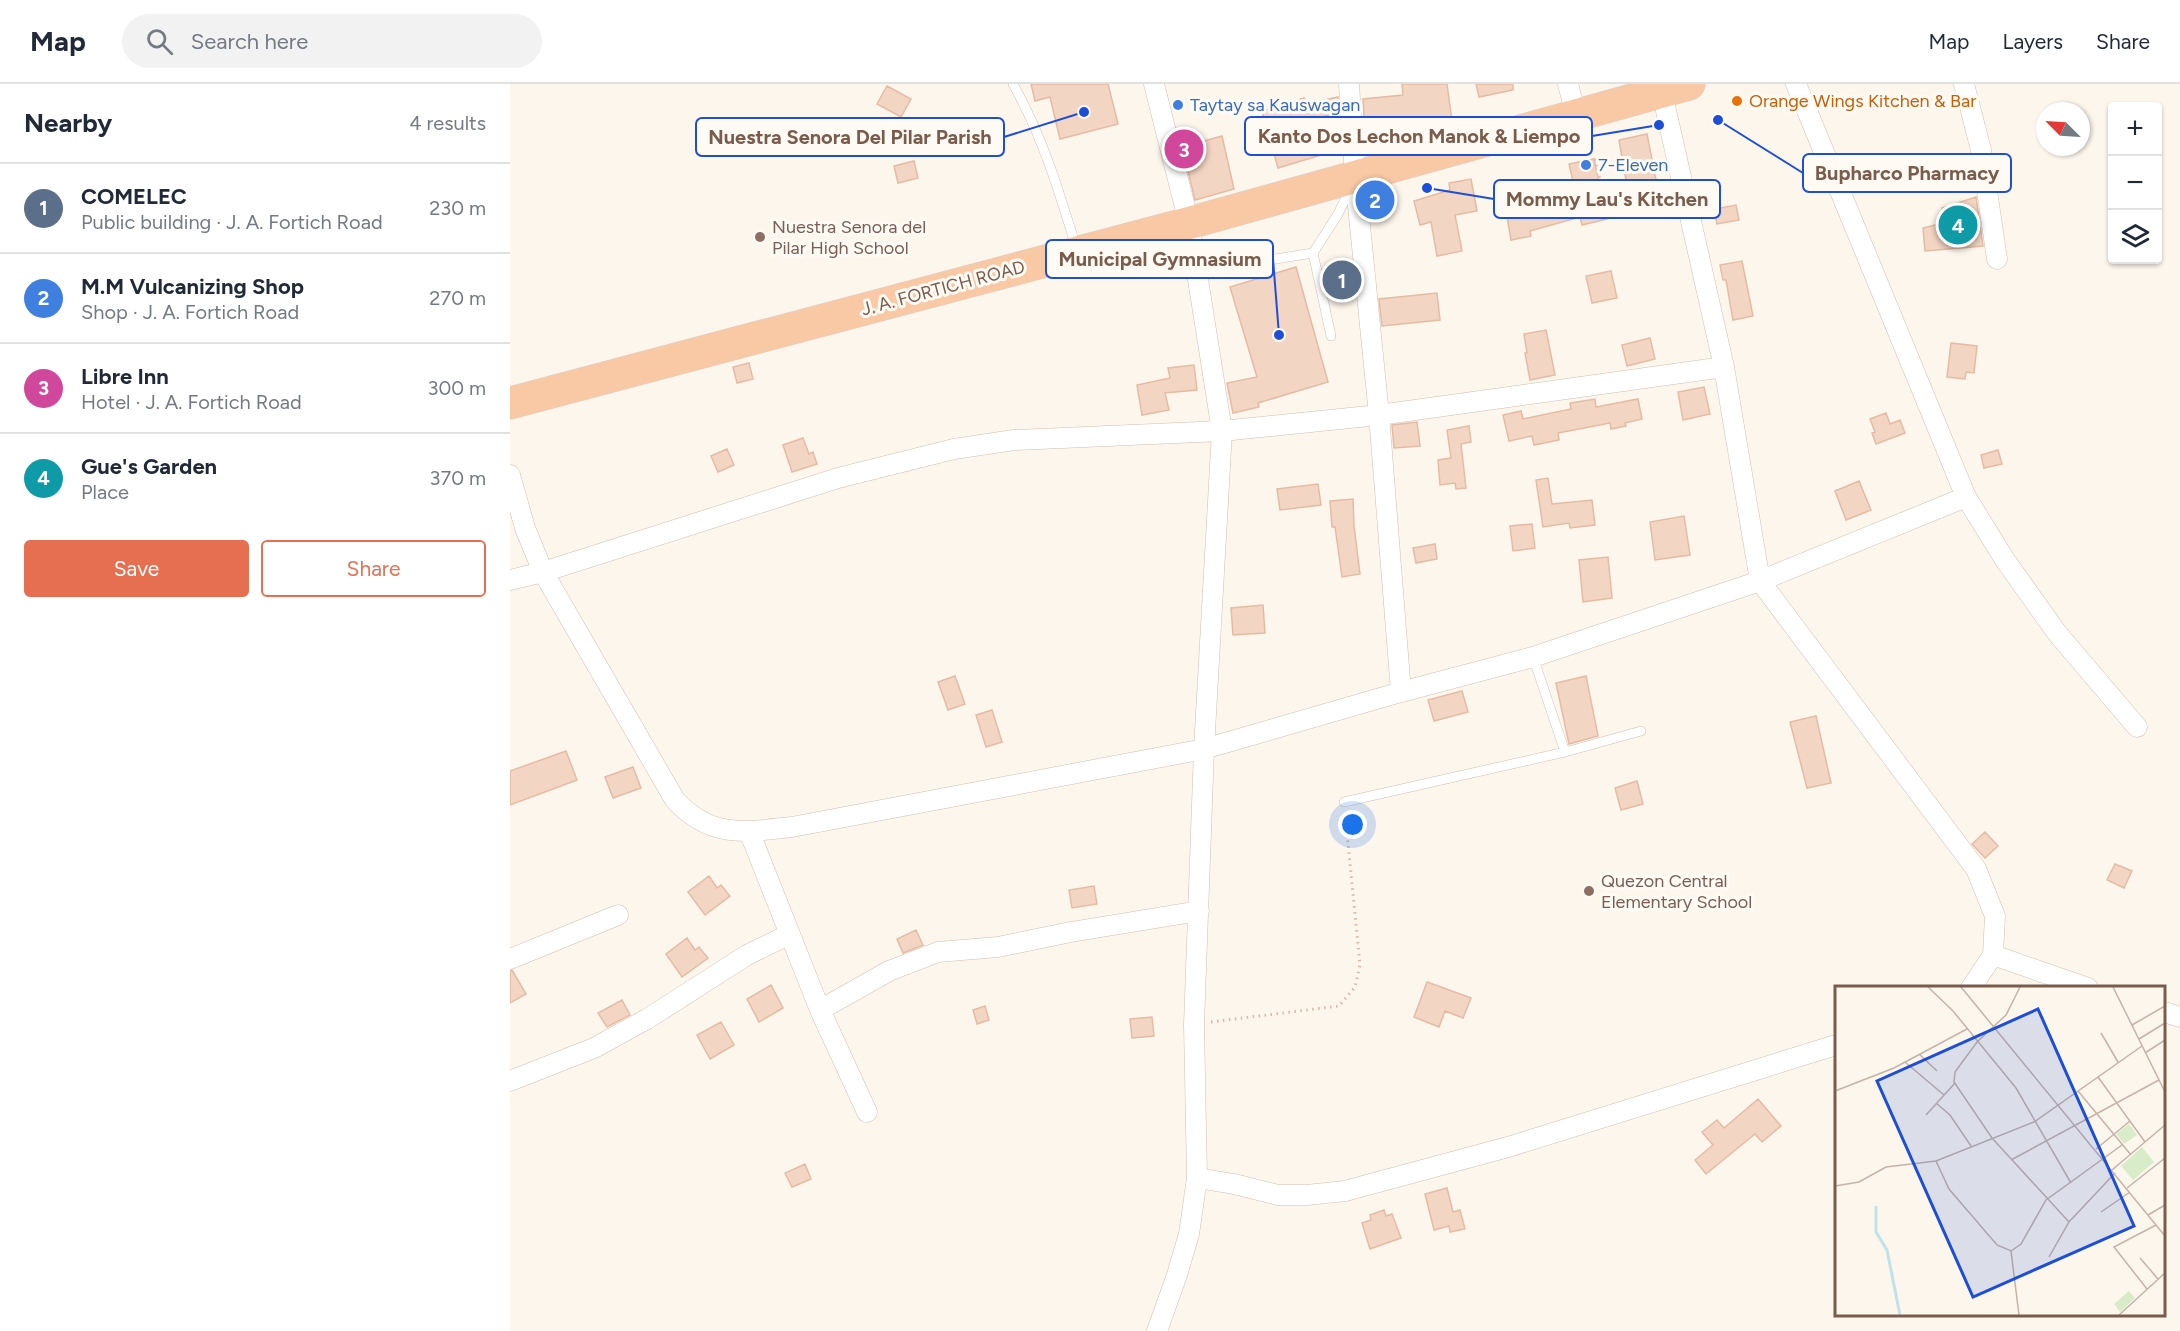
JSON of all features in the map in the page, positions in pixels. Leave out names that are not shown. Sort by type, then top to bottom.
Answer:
[{"type":"highway","name":"J. A. FORTICH ROAD","points":[[510,403],[1077,252],[1191,235],[1355,176],[1576,115],[1670,86]]},
{"type":"street","points":[[1154,84],[1191,235],[1222,431],[1204,748],[1194,1024],[1197,1178],[1189,1234],[1157,1331]]},
{"type":"street","points":[[1349,84],[1355,176],[1379,415],[1401,692]]},
{"type":"street","points":[[1568,84],[1576,115]]},
{"type":"street","points":[[1796,84],[1966,497],[2005,560],[2058,633],[2137,727]]},
{"type":"street","points":[[1964,84],[1981,150],[1997,259]]},
{"type":"street","points":[[1670,86],[1724,367],[1760,580],[1976,869],[1995,916],[1993,955],[1972,986]]},
{"type":"street","points":[[510,580],[543,572],[838,478],[954,449],[1014,440],[1222,431],[1379,415],[1724,367]]},
{"type":"street","points":[[510,475],[525,528],[543,572],[675,800],[689,815],[710,826],[735,831],[792,827],[1204,748],[1533,657],[1760,580],[1966,497]]},
{"type":"street","points":[[749,831],[820,1010],[867,1112]]},
{"type":"street","points":[[820,1010],[889,970],[938,952],[998,947],[1071,932],[1199,911]]},
{"type":"street","points":[[510,959],[618,915]]},
{"type":"street","points":[[510,1081],[594,1048],[647,1019],[747,955],[790,934]]},
{"type":"street","points":[[1993,955],[2085,986]]},
{"type":"street","points":[[2165,1013],[2180,1017]]},
{"type":"street","points":[[1197,1178],[1278,1195],[1345,1191],[1508,1147],[1835,1046]]},
{"type":"lane","points":[[1013,84],[1034,123],[1056,182],[1077,252]]},
{"type":"lane","points":[[1331,336],[1313,253],[1338,214],[1355,176]]},
{"type":"lane","points":[[1191,235],[1212,254],[1232,266],[1313,253]]},
{"type":"lane","points":[[1533,657],[1565,752]]},
{"type":"lane","points":[[1344,802],[1565,752],[1641,731]]},
{"type":"path","points":[[1602,159],[1595,160],[1608,218]]},
{"type":"path","points":[[1194,1024],[1339,1006],[1355,987],[1360,964],[1359,934],[1344,802]]},
{"type":"building","points":[[1031,84],[1108,84],[1118,124],[1060,139],[1050,97],[1035,101]]},
{"type":"building","points":[[1402,84],[1447,84],[1452,121],[1365,131],[1363,99],[1403,95]]},
{"type":"building","points":[[1476,84],[1513,84],[1513,90],[1479,97]]},
{"type":"building","points":[[887,86],[911,99],[901,117],[877,104]]},
{"type":"building","points":[[1338,97],[1339,113],[1311,119],[1321,155],[1278,168],[1262,111],[1304,98],[1306,104]]},
{"type":"building","points":[[1647,134],[1656,180],[1627,186],[1619,140]]},
{"type":"building","points":[[1222,136],[1234,189],[1195,200],[1184,154],[1202,150],[1200,142]]},
{"type":"building","points":[[1594,159],[1607,219],[1582,225],[1580,217],[1530,231],[1531,236],[1511,240],[1502,187],[1521,183],[1525,204],[1575,190],[1569,164]]},
{"type":"building","points":[[914,161],[918,178],[898,183],[894,166]]},
{"type":"building","points":[[1471,179],[1477,211],[1455,215],[1462,251],[1437,256],[1431,222],[1420,225],[1414,201],[1450,190],[1449,183]]},
{"type":"building","points":[[1976,197],[1983,246],[1925,251],[1923,228],[1943,223],[1942,208]]},
{"type":"building","points":[[1736,205],[1739,220],[1717,224],[1714,209]]},
{"type":"building","points":[[1742,261],[1753,316],[1733,320],[1726,280],[1723,280],[1720,265]]},
{"type":"building","points":[[1296,267],[1328,382],[1258,403],[1259,407],[1233,413],[1227,383],[1257,377],[1230,287]]},
{"type":"building","points":[[1611,271],[1617,298],[1592,303],[1586,276]]},
{"type":"building","points":[[1437,293],[1440,320],[1382,326],[1379,299]]},
{"type":"building","points":[[1546,330],[1555,375],[1530,380],[1524,334]]},
{"type":"building","points":[[1650,338],[1655,359],[1627,366],[1622,345]]},
{"type":"building","points":[[1951,343],[1977,346],[1974,373],[1966,372],[1965,379],[1947,377]]},
{"type":"building","points":[[749,363],[753,379],[737,383],[733,367]]},
{"type":"building","points":[[1194,365],[1197,390],[1165,393],[1169,410],[1142,415],[1137,385],[1170,378],[1168,368]]},
{"type":"building","points":[[1704,387],[1710,414],[1683,420],[1678,392]]},
{"type":"building","points":[[1595,399],[1596,407],[1638,399],[1642,419],[1611,429],[1610,423],[1558,433],[1559,440],[1534,445],[1532,436],[1509,441],[1503,415],[1521,411],[1523,419],[1571,409],[1570,403]]},
{"type":"building","points":[[1886,413],[1890,424],[1900,420],[1905,433],[1876,444],[1872,433],[1875,432],[1870,419]]},
{"type":"building","points":[[1417,422],[1420,446],[1394,448],[1392,425]]},
{"type":"building","points":[[1469,426],[1471,442],[1461,444],[1466,488],[1456,489],[1455,483],[1440,485],[1438,460],[1451,458],[1447,430]]},
{"type":"building","points":[[803,438],[809,454],[813,452],[817,464],[792,472],[783,445]]},
{"type":"building","points":[[727,449],[734,465],[718,472],[711,456]]},
{"type":"building","points":[[1998,450],[2002,464],[1984,468],[1981,455]]},
{"type":"building","points":[[1548,478],[1552,504],[1592,500],[1595,525],[1570,528],[1569,523],[1543,527],[1536,480]]},
{"type":"building","points":[[1859,481],[1871,510],[1846,520],[1835,491]]},
{"type":"building","points":[[1318,484],[1321,505],[1280,510],[1277,489]]},
{"type":"building","points":[[1353,499],[1360,574],[1342,577],[1335,527],[1332,527],[1330,501]]},
{"type":"building","points":[[1684,516],[1690,555],[1655,560],[1650,522]]},
{"type":"building","points":[[1532,524],[1535,548],[1513,551],[1510,526]]},
{"type":"building","points":[[1435,544],[1437,559],[1416,563],[1413,548]]},
{"type":"building","points":[[1608,557],[1612,598],[1583,602],[1579,560]]},
{"type":"building","points":[[1263,605],[1265,633],[1233,635],[1231,608]]},
{"type":"building","points":[[955,676],[965,704],[948,710],[938,682]]},
{"type":"building","points":[[1586,676],[1598,736],[1569,744],[1556,683]]},
{"type":"building","points":[[1462,691],[1468,712],[1434,721],[1428,700]]},
{"type":"building","points":[[992,710],[1002,742],[986,747],[976,715]]},
{"type":"building","points":[[1816,716],[1831,783],[1807,788],[1790,722]]},
{"type":"building","points":[[566,751],[577,780],[510,805],[510,771]]},
{"type":"building","points":[[633,767],[641,788],[613,798],[605,777]]},
{"type":"building","points":[[1637,781],[1643,804],[1621,810],[1615,788]]},
{"type":"building","points":[[1985,832],[1998,846],[1985,858],[1972,844]]},
{"type":"building","points":[[2115,864],[2132,871],[2124,888],[2107,880]]},
{"type":"building","points":[[709,876],[717,888],[721,885],[730,896],[705,915],[688,892]]},
{"type":"building","points":[[1094,886],[1097,904],[1072,908],[1069,890]]},
{"type":"building","points":[[916,930],[923,945],[903,953],[897,939]]},
{"type":"building","points":[[687,938],[695,950],[699,947],[708,958],[682,977],[666,954]]},
{"type":"building","points":[[512,970],[526,994],[510,1003],[510,971]]},
{"type":"building","points":[[1427,982],[1471,998],[1463,1018],[1445,1011],[1439,1027],[1414,1017]]},
{"type":"building","points":[[771,985],[783,1008],[759,1022],[747,999]]},
{"type":"building","points":[[622,1000],[630,1015],[607,1027],[598,1013]]},
{"type":"building","points":[[985,1006],[989,1020],[977,1024],[973,1010]]},
{"type":"building","points":[[1152,1017],[1154,1036],[1132,1038],[1130,1019]]},
{"type":"building","points":[[721,1022],[734,1045],[710,1059],[697,1035]]},
{"type":"building","points":[[1758,1099],[1781,1126],[1762,1142],[1755,1134],[1706,1174],[1695,1160],[1713,1145],[1702,1132],[1717,1120],[1724,1128]]},
{"type":"building","points":[[805,1164],[811,1179],[792,1187],[785,1173]]},
{"type":"building","points":[[1447,1188],[1453,1212],[1460,1210],[1465,1229],[1450,1232],[1449,1226],[1434,1230],[1425,1194]]},
{"type":"building","points":[[1384,1210],[1386,1216],[1392,1214],[1401,1238],[1370,1249],[1362,1223],[1371,1220],[1370,1215]]},
{"type":"place","name":"Orange Wings Kitchen & Bar","points":[[1737,101]]},
{"type":"place","name":"Taytay sa Kauswagan","points":[[1178,105]]},
{"type":"place","name":"Nuestra Senora Del Pilar Parish","points":[[1084,112]]},
{"type":"place","name":"Bupharco Pharmacy","points":[[1718,120]]},
{"type":"place","name":"Kanto Dos Lechon Manok & Liempo","points":[[1659,125]]},
{"type":"place","name":"Libre Inn","points":[[1184,149]]},
{"type":"place","name":"7-Eleven","points":[[1586,165]]},
{"type":"place","name":"Mommy Lau's Kitchen","points":[[1427,188]]},
{"type":"place","name":"M.M Vulcanizing Shop","points":[[1375,200]]},
{"type":"place","name":"Gue's Garden","points":[[1958,225]]},
{"type":"place","name":"Nuestra Senora del Pilar High School","points":[[760,237]]},
{"type":"place","name":"COMELEC","points":[[1342,280]]},
{"type":"place","name":"Municipal Gymnasium","points":[[1279,335]]},
{"type":"place","name":"Quezon Central Elementary School","points":[[1589,891]]}]
